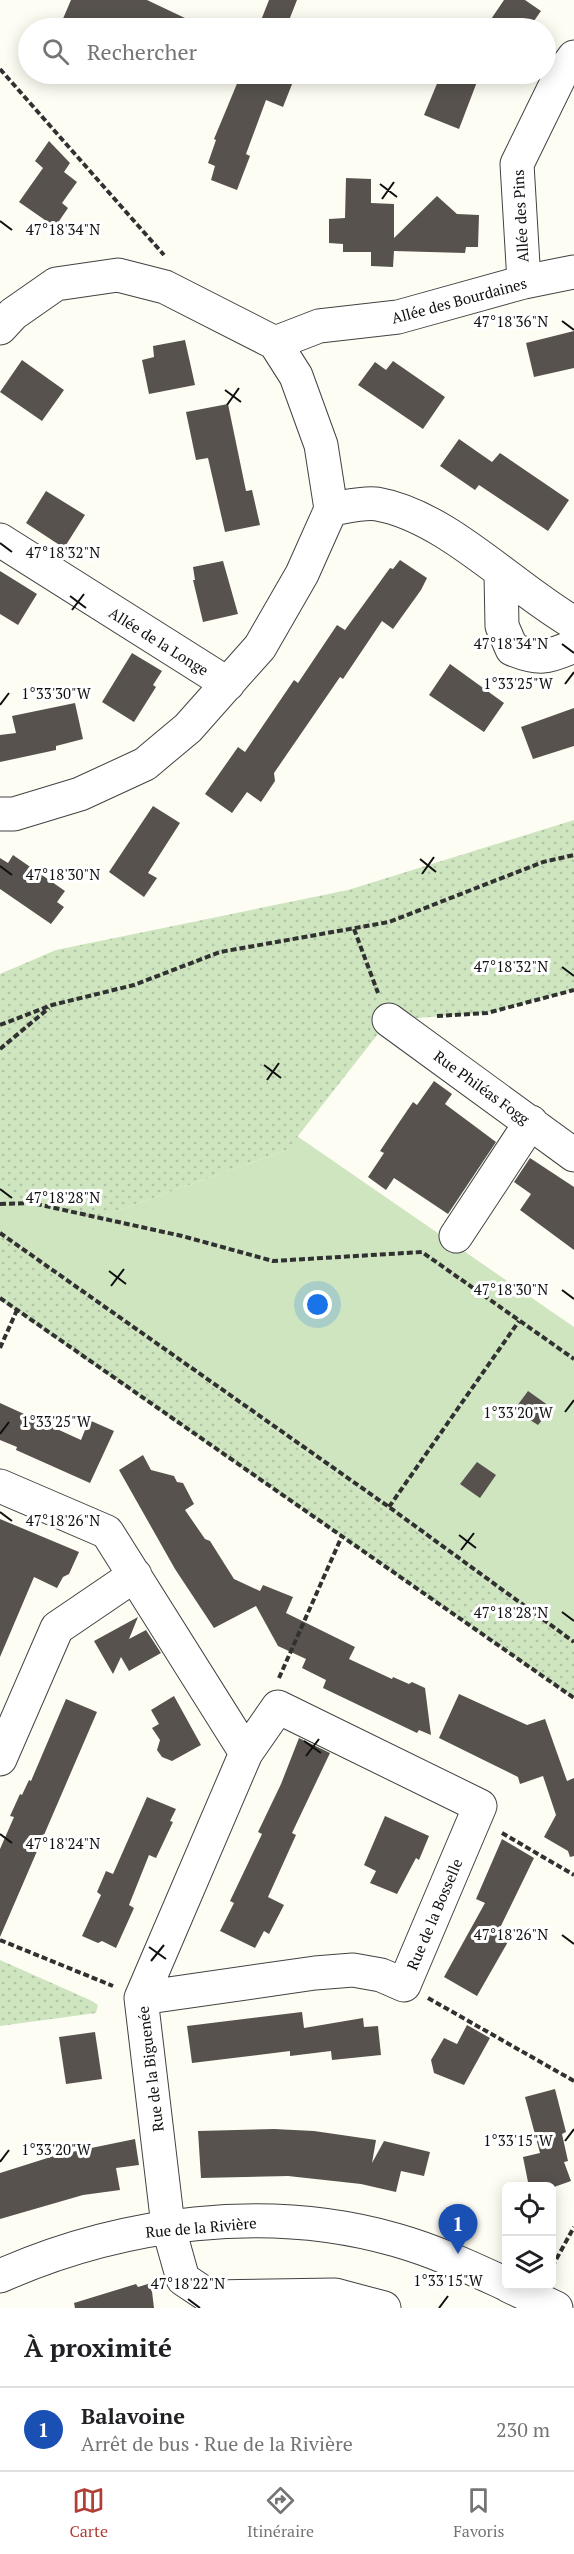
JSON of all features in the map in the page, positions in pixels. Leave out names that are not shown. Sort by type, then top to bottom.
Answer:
[{"type":"street","name":"Allée des Pins","points":[[524,282],[517,164],[560,76],[574,57]]},
{"type":"street","name":"Allée des Bourdaines","points":[[275,343],[319,326],[398,317],[524,282],[574,272]]},
{"type":"street","points":[[0,328],[13,314],[56,284],[118,275],[165,286],[275,343],[296,376],[321,445],[331,509],[302,574],[260,647],[188,728],[145,764],[80,794],[14,814],[0,814]]},
{"type":"street","points":[[331,509],[376,504],[418,518],[545,606],[574,623]]},
{"type":"street","name":"Allée de la Longe","points":[[0,540],[228,684]]},
{"type":"street","points":[[501,574],[502,626],[512,649],[534,658],[553,656],[574,646]]},
{"type":"street","name":"Rue Philéas Fogg","points":[[388,1020],[574,1155]]},
{"type":"street","points":[[456,1236],[531,1122]]},
{"type":"street","points":[[0,1486],[107,1532],[246,1753]]},
{"type":"street","points":[[0,1759],[57,1628],[135,1575]]},
{"type":"street","points":[[278,1707],[480,1806],[476,1818]]},
{"type":"street","name":"Rue de la Biguenée","points":[[278,1707],[246,1753],[141,1998],[168,2226],[183,2279],[210,2297],[335,2295],[384,2308]]},
{"type":"street","name":"Rue de la Bosselle","points":[[141,1998],[315,1973],[353,1970],[381,1974],[404,1985],[476,1818]]},
{"type":"street","name":"Rue de la Rivière","points":[[0,2276],[117,2236],[168,2226],[256,2220],[327,2226],[396,2240],[452,2260],[527,2297]]},
{"type":"path","points":[[0,69],[165,256]]},
{"type":"path","points":[[0,1025],[52,1005],[134,985],[220,952],[389,922],[543,862],[574,855]]},
{"type":"path","points":[[354,929],[388,1020],[487,1013],[574,990]]},
{"type":"path","points":[[0,1049],[52,1005]]},
{"type":"path","points":[[0,1204],[32,1203],[182,1236],[273,1261],[422,1252],[574,1359]]},
{"type":"path","points":[[0,1233],[389,1507],[574,1642]]},
{"type":"path","points":[[0,1298],[574,1698]]},
{"type":"path","points":[[0,1348],[17,1310]]},
{"type":"path","points":[[389,1507],[519,1320]]},
{"type":"path","points":[[278,1707],[275,1686],[342,1536]]},
{"type":"path","points":[[476,1818],[574,1875]]},
{"type":"path","points":[[0,1940],[141,1998]]},
{"type":"path","points":[[404,1985],[574,2080]]},
{"type":"path","points":[[556,2260],[574,2227]]},
{"type":"green space","points":[[574,820],[574,990],[487,1013],[389,1020],[287,1150],[94,1219],[32,1203],[0,1204],[0,974],[56,950],[348,890]]},
{"type":"green space","points":[[297,1136],[574,1327],[574,1644],[0,1234],[0,1204],[32,1203],[94,1219],[287,1150]]},
{"type":"green space","points":[[0,1234],[574,1644],[574,1698],[0,1300]]},
{"type":"green space","points":[[0,1960],[90,2000],[98,2005],[96,2013],[0,2026]]},
{"type":"building","points":[[71,0],[147,0],[185,18],[63,18]]},
{"type":"building","points":[[269,0],[297,0],[290,18],[262,18]]},
{"type":"building","points":[[504,0],[525,0],[541,11],[536,18],[492,18]]},
{"type":"building","points":[[237,84],[292,84],[283,107],[266,100],[246,154],[250,156],[237,190],[211,180],[215,166],[208,163],[216,140],[214,139]]},
{"type":"building","points":[[437,84],[476,84],[459,129],[424,115]]},
{"type":"building","points":[[49,141],[70,163],[64,172],[77,182],[62,203],[68,208],[55,227],[19,202],[43,168],[35,161]]},
{"type":"building","points":[[346,178],[371,179],[371,203],[394,204],[394,238],[437,196],[457,214],[479,215],[478,247],[466,247],[465,253],[394,251],[393,267],[371,266],[371,252],[343,252],[343,244],[329,243],[329,219],[345,218]]},
{"type":"building","points":[[574,331],[574,368],[534,377],[526,343]]},
{"type":"building","points":[[185,340],[195,385],[149,394],[142,360],[154,357],[153,346]]},
{"type":"building","points":[[22,360],[64,390],[42,421],[0,392]]},
{"type":"building","points":[[393,361],[445,397],[423,429],[358,385],[375,362],[386,370]]},
{"type":"building","points":[[228,404],[246,491],[252,490],[260,525],[225,532],[208,458],[196,460],[186,412]]},
{"type":"building","points":[[459,439],[492,462],[500,453],[569,500],[548,531],[479,485],[475,490],[440,466]]},
{"type":"building","points":[[46,491],[85,515],[64,548],[26,523]]},
{"type":"building","points":[[400,560],[427,578],[421,590],[393,629],[382,621],[343,679],[340,677],[274,773],[275,781],[261,802],[247,792],[232,813],[205,794],[238,747],[245,752],[294,680],[298,683],[337,625],[345,630],[390,568],[393,569]]},
{"type":"building","points":[[223,561],[238,614],[203,622],[193,580],[195,580],[193,567]]},
{"type":"building","points":[[0,571],[37,594],[18,625],[0,614]]},
{"type":"building","points":[[132,653],[162,671],[153,685],[156,687],[134,722],[102,702]]},
{"type":"building","points":[[450,664],[504,703],[484,732],[429,695]]},
{"type":"building","points":[[75,703],[83,739],[56,746],[56,750],[0,762],[0,735],[16,733],[12,716]]},
{"type":"building","points":[[574,708],[574,746],[533,759],[521,727]]},
{"type":"building","points":[[153,806],[180,823],[148,873],[157,878],[144,897],[109,872]]},
{"type":"building","points":[[13,855],[65,891],[57,902],[64,907],[51,924],[0,889],[0,858],[8,863]]},
{"type":"building","points":[[434,1081],[452,1094],[445,1104],[496,1142],[448,1214],[394,1178],[386,1190],[368,1177],[384,1153],[380,1151],[413,1102],[417,1105]]},
{"type":"building","points":[[530,1158],[574,1187],[574,1250],[520,1210],[531,1194],[514,1182]]},
{"type":"building","points":[[528,1391],[552,1408],[538,1425],[514,1410]]},
{"type":"building","points":[[0,1403],[81,1440],[89,1420],[114,1431],[90,1483],[16,1450],[17,1447],[0,1440]]},
{"type":"building","points":[[143,1455],[151,1470],[174,1476],[177,1482],[183,1483],[194,1504],[185,1510],[205,1539],[210,1541],[234,1579],[260,1591],[263,1585],[293,1597],[286,1613],[355,1647],[349,1659],[392,1679],[393,1677],[409,1684],[412,1682],[425,1688],[431,1735],[419,1730],[417,1733],[323,1688],[326,1680],[302,1668],[306,1659],[278,1646],[256,1606],[214,1628],[175,1569],[119,1470]]},
{"type":"building","points":[[477,1462],[496,1475],[480,1498],[460,1484]]},
{"type":"building","points":[[0,1519],[79,1552],[69,1574],[63,1577],[57,1588],[34,1577],[0,1657]]},
{"type":"building","points":[[138,1617],[129,1639],[146,1630],[161,1653],[129,1671],[121,1657],[113,1674],[94,1641]]},
{"type":"building","points":[[459,1694],[527,1725],[545,1719],[567,1781],[574,1778],[574,1856],[570,1857],[568,1851],[544,1837],[556,1815],[543,1776],[520,1784],[518,1777],[439,1738]]},
{"type":"building","points":[[174,1696],[201,1745],[172,1761],[162,1757],[157,1750],[160,1740],[152,1728],[159,1724],[151,1710]]},
{"type":"building","points":[[66,1699],[97,1712],[0,1937],[0,1849],[14,1817],[10,1816],[20,1794],[22,1795],[29,1780],[31,1781]]},
{"type":"building","points":[[299,1738],[330,1753],[292,1833],[296,1835],[268,1897],[284,1905],[269,1934],[264,1931],[255,1948],[220,1931],[234,1903],[230,1901],[262,1834],[258,1832],[281,1784]]},
{"type":"building","points":[[147,1797],[176,1809],[170,1821],[173,1822],[156,1858],[149,1855],[129,1905],[134,1908],[116,1948],[102,1941],[98,1943],[82,1936],[101,1895],[97,1892],[106,1871],[113,1874]]},
{"type":"building","points":[[385,1816],[429,1836],[419,1860],[416,1858],[397,1894],[370,1883],[376,1871],[364,1865]]},
{"type":"building","points":[[502,1839],[534,1858],[497,1934],[509,1940],[477,1996],[444,1977],[485,1903],[476,1899]]},
{"type":"building","points":[[302,2012],[304,2028],[363,2018],[364,2027],[378,2026],[381,2055],[332,2060],[331,2051],[290,2056],[290,2051],[192,2063],[187,2026]]},
{"type":"building","points":[[467,2025],[490,2038],[464,2085],[434,2073],[431,2060],[444,2038],[457,2044]]},
{"type":"building","points":[[95,2032],[102,2079],[66,2084],[59,2037]]},
{"type":"building","points":[[555,2089],[566,2132],[562,2134],[568,2161],[564,2162],[571,2181],[556,2186],[556,2182],[528,2182],[523,2157],[540,2153],[525,2097]]},
{"type":"building","points":[[274,2129],[314,2131],[376,2140],[372,2163],[384,2141],[430,2152],[424,2176],[401,2171],[396,2192],[361,2184],[288,2176],[201,2178],[198,2131]]},
{"type":"building","points":[[135,2139],[139,2165],[116,2168],[120,2190],[83,2195],[0,2219],[0,2173],[57,2155]]},
{"type":"building","points":[[151,2283],[154,2308],[75,2308],[74,2303],[136,2284],[138,2287]]},
{"type":"place","name":"Balavoine","points":[[458,2254]]}]
